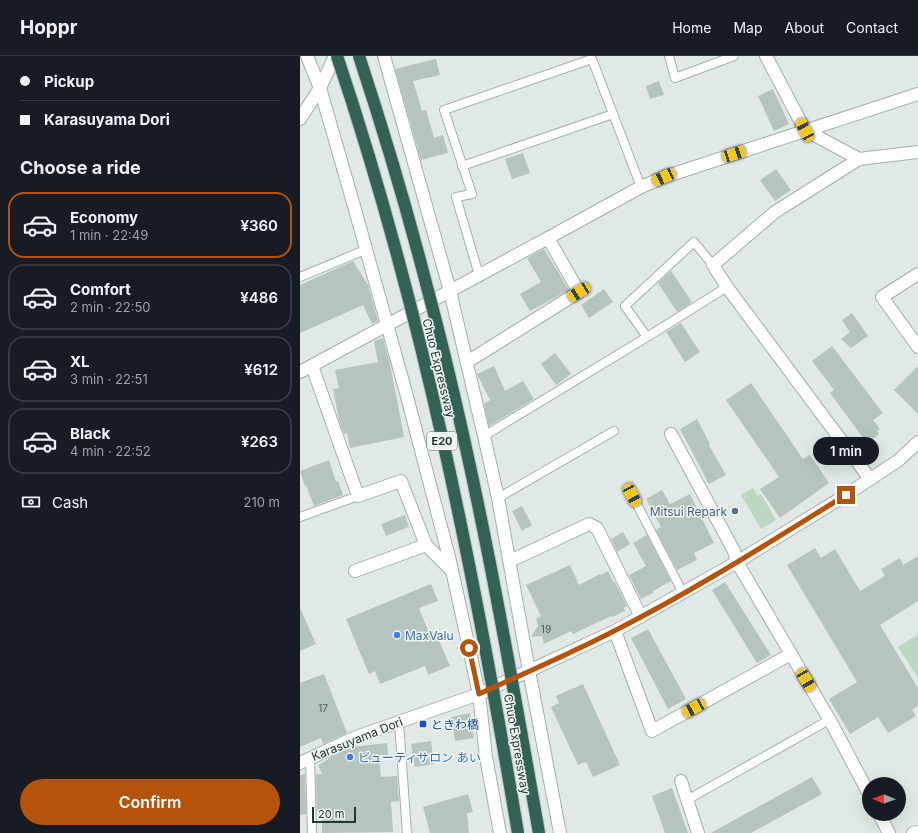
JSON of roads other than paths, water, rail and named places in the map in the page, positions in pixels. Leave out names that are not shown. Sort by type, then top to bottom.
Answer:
[{"type":"highway","name":"Chuo Expressway","points":[[336,56],[354,108],[407,293],[452,482],[474,589],[518,833]]},
{"type":"highway","name":"Chuo Expressway","points":[[358,56],[395,172],[428,287],[452,390],[494,587],[539,833]]},
{"type":"street","points":[[307,56],[320,88],[366,250],[405,389],[451,566],[479,694],[486,757],[500,833]]},
{"type":"street","points":[[300,119],[320,88],[336,56]]},
{"type":"street","points":[[384,56],[450,291],[484,436],[498,498],[560,833]]},
{"type":"street","points":[[766,56],[805,130],[859,159]]},
{"type":"street","points":[[300,372],[641,187],[664,177],[918,94]]},
{"type":"street","points":[[870,479],[727,287],[713,265],[775,212],[859,159],[918,152]]},
{"type":"street","points":[[467,362],[579,292],[548,238]]},
{"type":"street","points":[[918,274],[882,297],[918,346]]},
{"type":"street","points":[[312,366],[358,496],[401,481],[426,545],[451,566]]},
{"type":"street","points":[[671,434],[734,551],[737,562],[829,720],[862,781]]},
{"type":"street","name":"Karasuyama Dori","points":[[305,760],[356,737],[479,694],[615,631],[737,562],[846,495],[899,460],[918,442]]},
{"type":"street","points":[[510,561],[589,524],[597,528],[641,617]]},
{"type":"street","points":[[355,571],[426,545]]},
{"type":"street","points":[[615,631],[652,731],[791,654]]},
{"type":"street","points":[[681,781],[698,833]]},
{"type":"street","points":[[883,821],[890,833]]},
{"type":"street","points":[[913,833],[918,832]]},
{"type":"lane","points":[[669,56],[675,78],[734,56]]},
{"type":"lane","points":[[479,275],[456,197],[472,194],[444,110],[592,59],[641,187]]},
{"type":"lane","points":[[462,166],[613,114]]},
{"type":"lane","points":[[647,337],[625,306],[694,242],[713,265]]},
{"type":"lane","points":[[300,277],[366,250]]},
{"type":"lane","points":[[484,436],[727,287]]},
{"type":"lane","points":[[498,498],[614,431]]},
{"type":"lane","points":[[632,495],[683,593]]},
{"type":"lane","points":[[300,517],[358,496]]},
{"type":"lane","points":[[687,800],[829,720]]},
{"type":"lane","points":[[399,723],[407,833]]},
{"type":"lane","points":[[305,760],[312,833]]},
{"type":"place","name":"Mitsui Repark","points":[[735,511]]},
{"type":"place","name":"MaxValu","points":[[397,635]]},
{"type":"place","name":"ときわ橋","points":[[423,724]]},
{"type":"place","name":"ビューティサロン あい","points":[[350,757]]}]
